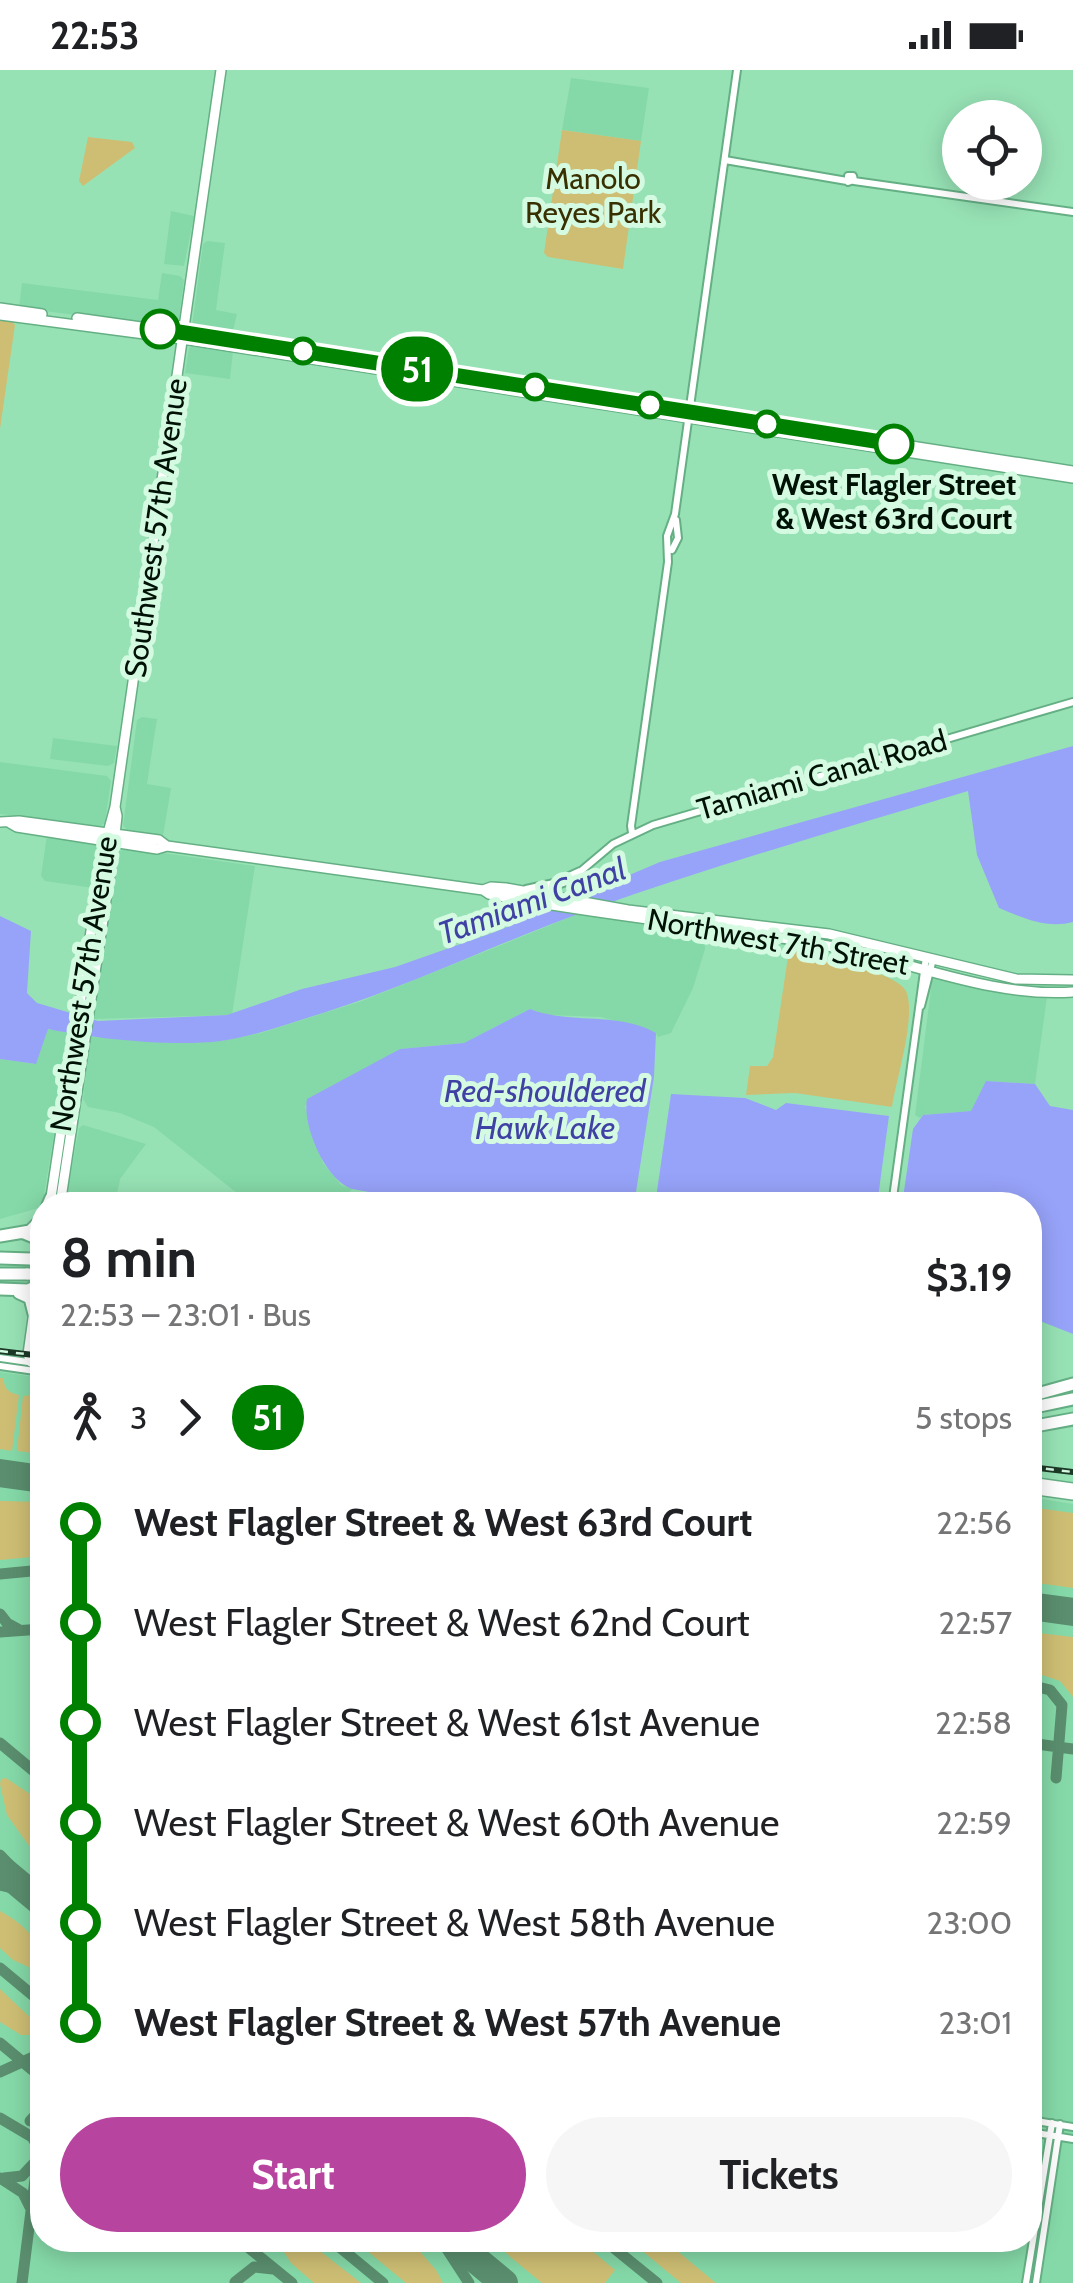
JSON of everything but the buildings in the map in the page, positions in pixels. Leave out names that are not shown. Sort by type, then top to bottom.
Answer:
[{"type":"highway","points":[[0,1236],[30,1230]]},
{"type":"highway","points":[[24,1233],[30,1235]]},
{"type":"highway","points":[[0,1258],[30,1259]]},
{"type":"highway","points":[[0,1274],[30,1276]]},
{"type":"highway","points":[[6,1289],[30,1298]]},
{"type":"highway","points":[[1042,1393],[1073,1384]]},
{"type":"highway","points":[[1042,1405],[1073,1399]]},
{"type":"highway","points":[[1042,1425],[1073,1419]]},
{"type":"main road","name":"Southwest 57th Avenue","points":[[115,807],[221,70]]},
{"type":"main road","points":[[0,311],[78,325],[183,336]]},
{"type":"main road","points":[[0,311],[90,320],[1073,475]]},
{"type":"main road","points":[[42,320],[53,315]]},
{"type":"main road","points":[[78,325],[90,320]]},
{"type":"main road","name":"Northwest 57th Avenue","points":[[56,1192],[115,807]]},
{"type":"main road","name":"Northwest 7th Street","points":[[5,822],[18,820],[159,840],[166,846],[482,890],[554,905],[1026,980],[1073,980]]},
{"type":"main road","name":"Northwest 57th Avenue","points":[[84,1017],[95,977],[91,935],[111,836]]},
{"type":"main road","name":"Northwest 7th Street","points":[[482,890],[516,890],[565,901],[829,934],[1022,992],[1073,992]]},
{"type":"main road","points":[[500,896],[531,894]]},
{"type":"main road","name":"Northwest 57th Avenue","points":[[54,1192],[55,1166],[81,1034]]},
{"type":"main road","points":[[18,1369],[30,1362],[30,1350]]},
{"type":"main road","points":[[1042,1487],[1073,1491]]},
{"type":"street","points":[[632,833],[737,70]]},
{"type":"street","points":[[724,160],[1073,212]]},
{"type":"street","name":"Tamiami Canal Road","points":[[531,894],[558,886],[632,833],[698,810],[1073,702]]},
{"type":"street","name":"Tamiami Canal Road","points":[[516,890],[554,883],[581,871]]},
{"type":"street","points":[[894,1192],[928,964]]},
{"type":"street","points":[[0,1358],[30,1362]]},
{"type":"street","points":[[0,1366],[30,1368]]},
{"type":"street","points":[[1042,2122],[1073,2126]]},
{"type":"street","points":[[1042,2199],[1056,2124]]},
{"type":"street","points":[[1042,2134],[1073,2140]]},
{"type":"street","points":[[1042,2234],[1054,2136]]},
{"type":"street","points":[[1026,2283],[1032,2252]]},
{"type":"street","points":[[1036,2283],[1040,2252]]},
{"type":"shaded area","points":[[571,78],[649,88],[641,141],[562,130]]},
{"type":"shaded area","points":[[171,211],[194,216],[184,266],[164,264]]},
{"type":"shaded area","points":[[225,243],[216,310],[237,314],[232,335],[196,331],[192,326],[203,244]]},
{"type":"shaded area","points":[[162,273],[184,280],[178,325],[173,327],[19,308],[22,283],[158,300]]},
{"type":"shaded area","points":[[193,344],[233,351],[230,379],[185,373]]},
{"type":"shaded area","points":[[157,719],[147,784],[171,788],[163,836],[123,826],[137,720]]},
{"type":"shaded area","points":[[53,738],[117,746],[114,763],[108,766],[50,759]]},
{"type":"shaded area","points":[[0,762],[107,776],[111,781],[105,823],[101,826],[0,814]]},
{"type":"shaded area","points":[[47,835],[98,844],[93,888],[45,881],[41,876]]},
{"type":"shaded area","points":[[128,848],[255,866],[232,1015],[93,1019],[117,857]]},
{"type":"shaded area","points":[[578,914],[704,932],[705,949],[693,988],[671,1033],[658,1037],[656,1033],[601,1017],[546,1015],[530,1009],[464,1043],[400,1049],[305,1106],[323,1163],[341,1185],[352,1189],[349,1192],[236,1192],[154,1127],[120,1113],[88,1107],[83,1099],[90,1037],[221,1041],[261,1033],[362,1001]]},
{"type":"shaded area","points":[[935,977],[1047,997],[1035,1084],[987,1081],[972,1111],[920,1118],[915,1115]]},
{"type":"shaded area","points":[[47,1029],[71,1033],[44,1192],[30,1192],[30,1210],[0,1219],[0,1059],[35,1064]]},
{"type":"shaded area","points":[[83,1125],[146,1144],[120,1179],[118,1192],[67,1192],[79,1128]]},
{"type":"shaded area","points":[[0,1372],[30,1376],[30,2252],[1042,2252],[1042,1499],[1073,1504],[1073,2283],[0,2283]]},
{"type":"green space","name":"Manolo Reyes Park","points":[[562,130],[641,141],[623,269],[548,257],[544,253]]},
{"type":"green space","points":[[88,137],[132,142],[135,148],[83,186],[79,181]]},
{"type":"green space","points":[[0,319],[11,320],[15,325],[0,429]]},
{"type":"green space","points":[[789,950],[871,971],[906,991],[909,1015],[892,1107],[795,1093],[746,1095],[750,1066],[767,1066],[773,1057]]},
{"type":"green space","points":[[0,1378],[4,1378],[8,1390],[19,1395],[12,1451],[0,1449]]},
{"type":"green space","points":[[30,1395],[30,1453],[17,1451],[23,1396]]},
{"type":"green space","points":[[0,1501],[30,1502],[30,1557],[0,1560]]},
{"type":"green space","points":[[1042,1509],[1073,1513],[1073,1588],[1042,1584]]},
{"type":"green space","points":[[1042,1633],[1073,1637],[1073,1697],[1060,1681],[1042,1675]]},
{"type":"green space","points":[[6,1778],[30,1794],[30,1847],[7,1815],[1,1779]]},
{"type":"green space","points":[[0,1911],[30,1934],[30,1968],[0,1948]]},
{"type":"green space","points":[[0,1989],[30,2017],[30,2035],[21,2035],[0,2022]]},
{"type":"green space","points":[[284,2252],[321,2252],[361,2283],[314,2283]]},
{"type":"green space","points":[[369,2252],[420,2252],[443,2283],[406,2283]]},
{"type":"green space","points":[[505,2252],[593,2252],[615,2270],[605,2283],[542,2283]]},
{"type":"green space","points":[[644,2252],[679,2252],[716,2283],[681,2283]]},
{"type":"water","points":[[1073,746],[1073,922],[1044,923],[999,908],[977,855],[968,791],[638,893],[357,1002],[260,1033],[221,1041],[180,1043],[111,1039],[48,1029],[36,1064],[0,1059],[0,916],[31,931],[27,993],[37,1003],[98,1021],[227,1015],[302,989],[395,967],[495,932],[660,862]]},
{"type":"water","name":"Red-shouldered Hawk Lake","points":[[530,1009],[625,1022],[656,1033],[654,1077],[636,1192],[369,1192],[342,1184],[317,1150],[308,1123],[307,1099],[400,1049],[464,1043]]},
{"type":"water","points":[[986,1081],[1035,1084],[1050,1106],[1073,1110],[1073,1334],[1042,1322],[1042,1192],[904,1192],[913,1129],[923,1115],[971,1111]]},
{"type":"water","points":[[671,1094],[745,1098],[776,1110],[786,1103],[889,1116],[879,1192],[657,1192]]},
{"type":"taxiway","points":[[0,1479],[30,1480]]},
{"type":"taxiway","points":[[0,1574],[30,1571]]},
{"type":"taxiway","points":[[0,1614],[18,1629]]},
{"type":"taxiway","points":[[0,1632],[30,1630]]},
{"type":"taxiway","points":[[1042,1688],[1050,1690],[1062,1705],[1056,1778]]},
{"type":"taxiway","points":[[0,1743],[30,1768]]},
{"type":"taxiway","points":[[1042,1745],[1073,1749]]},
{"type":"taxiway","points":[[0,1855],[30,1886]]},
{"type":"taxiway","points":[[0,1870],[30,1899]]},
{"type":"taxiway","points":[[0,1885],[21,1890]]},
{"type":"taxiway","points":[[0,1968],[30,1993]]},
{"type":"taxiway","points":[[0,2043],[30,2068]]},
{"type":"taxiway","points":[[0,2072],[30,2058]]},
{"type":"taxiway","points":[[0,2118],[30,2136]]},
{"type":"taxiway","points":[[4,2178],[22,2176],[30,2167]]},
{"type":"taxiway","points":[[0,2178],[23,2193],[30,2207]]},
{"type":"taxiway","points":[[22,2283],[30,2219]]},
{"type":"taxiway","points":[[254,2252],[292,2283]]},
{"type":"taxiway","points":[[346,2252],[383,2283]]},
{"type":"taxiway","points":[[449,2252],[469,2283]]},
{"type":"taxiway","points":[[619,2252],[657,2283]]},
{"type":"taxiway","points":[[235,2282],[254,2267],[273,2269]]},
{"type":"runway","points":[[0,1473],[30,1477]]},
{"type":"runway","points":[[1042,1608],[1073,1612]]},
{"type":"runway","points":[[0,1868],[30,1893]]},
{"type":"runway","points":[[467,2252],[504,2283]]},
{"type":"railway","points":[[0,1351],[30,1355]]},
{"type":"railway","points":[[1042,1468],[1073,1472]]},
{"type":"bus line","name":"51","points":[[160,329],[894,444]]},
{"type":"place","name":"West Flagler Street & West 63rd Court","points":[[894,444]]},
{"type":"water label","name":"Tamiami Canal","points":[[532,901]]}]
